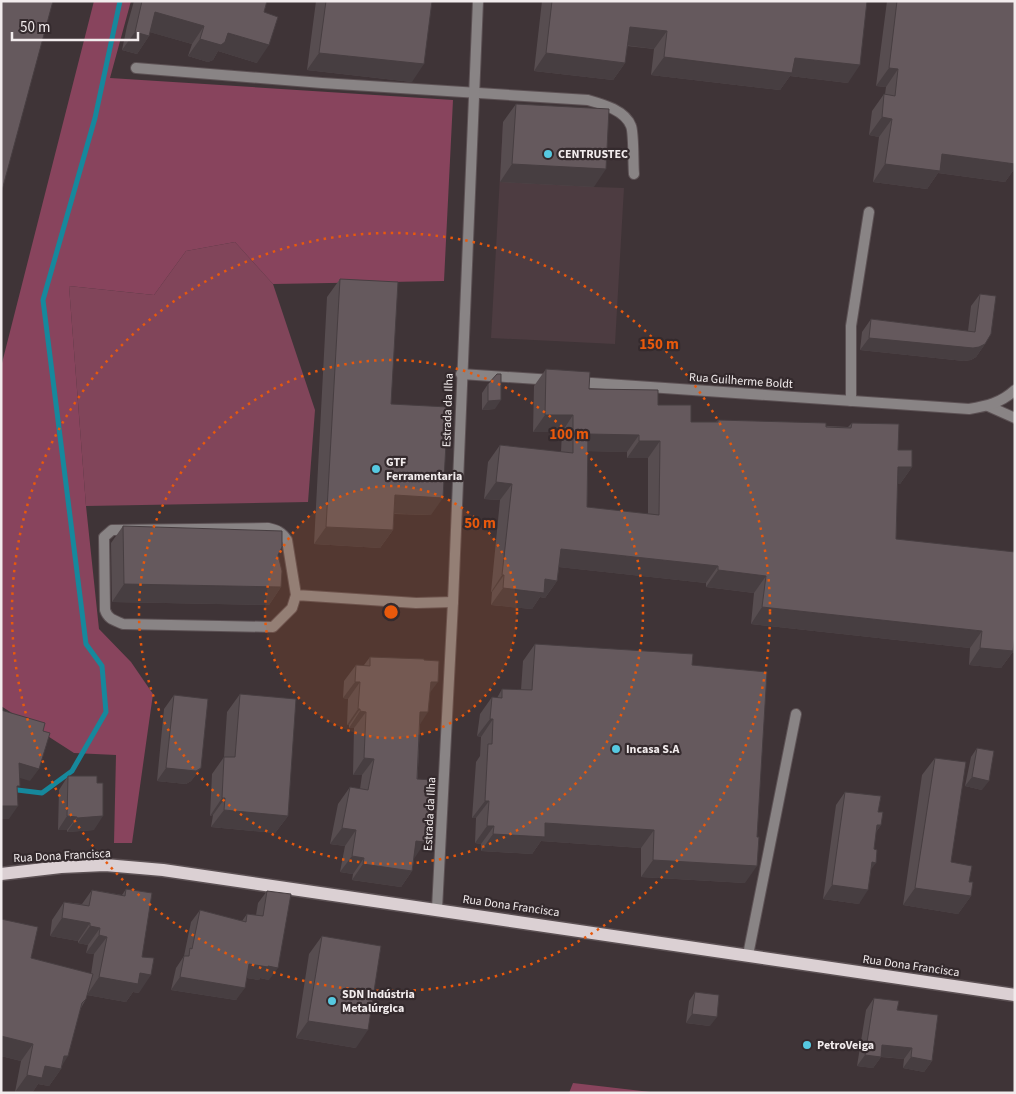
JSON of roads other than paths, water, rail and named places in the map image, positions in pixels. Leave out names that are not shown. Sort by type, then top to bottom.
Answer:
[{"type":"main road","name":"Rua Dona Francisca","points":[[1,874],[61,867],[104,866],[163,870],[1015,995]]},
{"type":"street","name":"Estrada da Ilha","points":[[437,909],[453,602],[478,1]]},
{"type":"street","points":[[136,68],[588,100],[608,106],[622,115],[631,126],[634,174]]},
{"type":"street","points":[[851,401],[851,326],[869,212]]},
{"type":"street","name":"Rua Guilherme Boldt","points":[[462,374],[969,409],[988,406],[1005,399],[1015,390]]},
{"type":"street","points":[[988,406],[1015,418]]},
{"type":"street","points":[[268,528],[277,530],[287,540],[296,595],[292,608],[273,627],[123,624],[111,619],[105,610],[104,537],[112,530],[268,528]]},
{"type":"street","points":[[296,595],[416,603],[453,602]]},
{"type":"street","points":[[748,955],[796,714]]},
{"type":"waterway","points":[[1,788],[42,793],[72,771],[106,712],[102,666],[86,644],[43,300],[95,118],[120,1]]},
{"type":"place","name":"CENTRUSTEC","points":[[548,154]]},
{"type":"place","name":"GTF Ferramentaria","points":[[376,469]]},
{"type":"place","name":"Incasa S.A","points":[[616,749]]},
{"type":"place","name":"SDN Indústria Metalúrgica","points":[[332,1001]]},
{"type":"place","name":"PetroVeiga","points":[[807,1045]]}]
